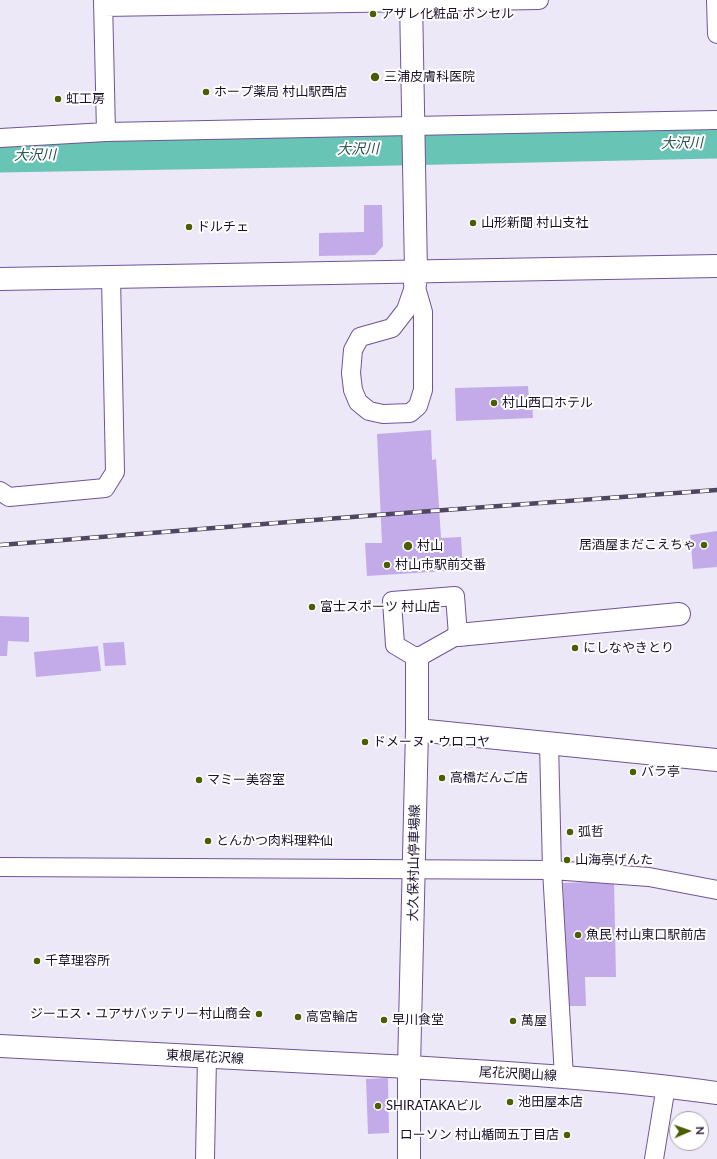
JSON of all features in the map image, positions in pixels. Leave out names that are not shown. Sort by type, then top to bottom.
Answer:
[{"type":"street","points":[[106,132],[103,4],[539,0]]},
{"type":"street","points":[[716,0],[717,34]]},
{"type":"street","points":[[411,1],[415,278],[424,312],[423,390],[418,406],[410,413],[383,414],[368,411],[358,402],[353,390],[351,372],[353,350],[360,337],[392,328],[406,310],[415,278]]},
{"type":"street","points":[[0,138],[106,132],[413,133],[717,120]]},
{"type":"street","points":[[0,279],[111,277],[415,278],[717,266]]},
{"type":"street","points":[[0,491],[9,497],[105,488],[115,472],[111,277]]},
{"type":"street","points":[[458,635],[455,596],[392,601],[395,645],[417,658],[458,635],[679,614]]},
{"type":"street","name":"大久保村山停車場線","points":[[409,1067],[417,730],[417,658]]},
{"type":"street","points":[[417,730],[717,760]]},
{"type":"street","points":[[548,743],[552,870],[564,1077]]},
{"type":"street","points":[[0,867],[552,870],[649,878],[717,890]]},
{"type":"street","name":"東根尾花沢線","points":[[0,1046],[409,1067]]},
{"type":"street","points":[[205,1159],[207,1057]]},
{"type":"street","points":[[409,1067],[409,1159]]},
{"type":"street","name":"尾花沢関山線","points":[[409,1067],[564,1077],[666,1086],[717,1093]]},
{"type":"street","points":[[654,1159],[666,1086]]},
{"type":"building","points":[[364,205],[382,205],[383,246],[375,255],[319,256],[319,233],[364,232]]},
{"type":"building","points":[[528,386],[529,402],[532,401],[533,418],[456,421],[455,388]]},
{"type":"building","points":[[431,430],[432,460],[436,459],[441,538],[461,537],[463,570],[367,576],[365,543],[382,543],[377,434]]},
{"type":"building","points":[[717,531],[717,567],[693,569],[690,535]]},
{"type":"building","points":[[0,616],[29,617],[29,642],[8,641],[7,656],[0,656]]},
{"type":"building","points":[[124,642],[126,665],[105,666],[103,643]]},
{"type":"building","points":[[98,646],[101,671],[36,677],[34,652]]},
{"type":"building","points":[[614,881],[616,977],[585,977],[586,1006],[566,1006],[563,883]]},
{"type":"building","name":"SHIRATAKAビル","points":[[388,1078],[389,1133],[368,1134],[366,1079]]},
{"type":"waterway","name":"大沢川","points":[[0,156],[717,142]]},
{"type":"railway","points":[[0,545],[717,490]]},
{"type":"place","name":"アザレ化粧品 ポンセル","points":[[373,14]]},
{"type":"place","name":"三浦皮膚科医院","points":[[375,77]]},
{"type":"place","name":"ホープ薬局 村山駅西店","points":[[206,92]]},
{"type":"place","name":"虹工房","points":[[58,99]]},
{"type":"place","name":"山形新聞 村山支社","points":[[473,223]]},
{"type":"place","name":"ドルチェ","points":[[189,227]]},
{"type":"place","name":"村山西口ホテル","points":[[494,403]]},
{"type":"place","name":"居酒屋まだこえちゃ","points":[[704,545]]},
{"type":"place","name":"村山","points":[[408,546]]},
{"type":"place","name":"村山市駅前交番","points":[[387,565]]},
{"type":"place","name":"富士スポーツ 村山店","points":[[312,607]]},
{"type":"place","name":"にしなやきとり","points":[[575,648]]},
{"type":"place","name":"ドメーヌ・ウロコヤ","points":[[365,742]]},
{"type":"place","name":"バラ亭","points":[[633,772]]},
{"type":"place","name":"高橋だんご店","points":[[442,778]]},
{"type":"place","name":"マミー美容室","points":[[199,780]]},
{"type":"place","name":"弧哲","points":[[570,832]]},
{"type":"place","name":"とんかつ肉料理粋仙","points":[[208,841]]},
{"type":"place","name":"山海亭げんた","points":[[567,860]]},
{"type":"place","name":"魚民 村山東口駅前店","points":[[578,935]]},
{"type":"place","name":"千草理容所","points":[[37,961]]},
{"type":"place","name":"ジーエス・ユアサバッテリー村山商会","points":[[259,1014]]},
{"type":"place","name":"高宮輪店","points":[[298,1017]]},
{"type":"place","name":"早川食堂","points":[[384,1020]]},
{"type":"place","name":"萬屋","points":[[513,1021]]},
{"type":"place","name":"池田屋本店","points":[[510,1102]]},
{"type":"place","name":"SHIRATAKAビル","points":[[378,1106]]},
{"type":"place","name":"ローソン 村山楯岡五丁目店","points":[[567,1135]]}]
